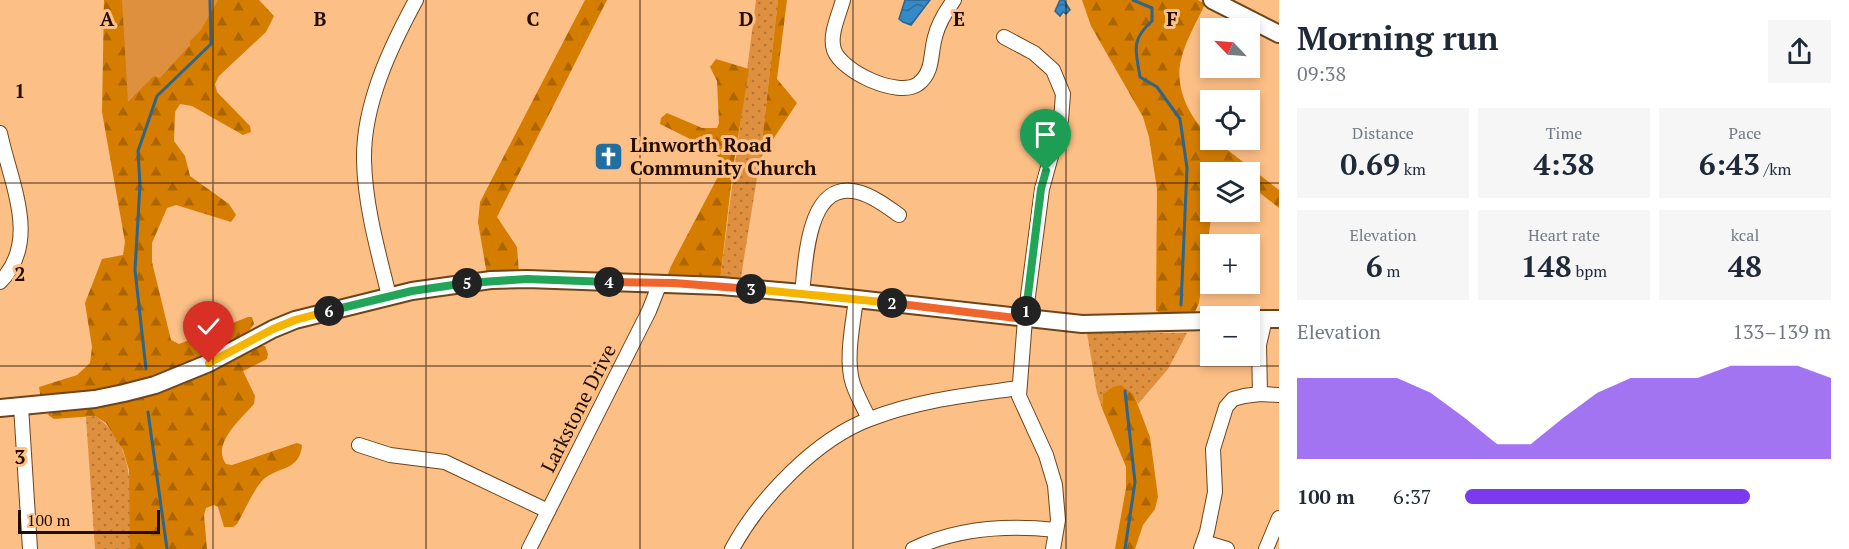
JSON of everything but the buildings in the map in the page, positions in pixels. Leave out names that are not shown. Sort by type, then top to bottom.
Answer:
[{"type":"main road","points":[[1212,0],[1279,34]]},
{"type":"main road","points":[[0,408],[95,399],[155,385],[209,363],[295,320],[389,296],[491,280],[660,283],[802,293],[1082,324],[1200,321]]},
{"type":"street","points":[[389,296],[374,236],[365,185],[364,158],[368,119],[380,76],[416,0]]},
{"type":"street","points":[[843,0],[833,40],[838,57],[850,68],[897,89],[911,88],[925,77],[929,69],[935,37],[954,0]]},
{"type":"street","points":[[1004,37],[1034,53],[1053,70],[1063,94],[1061,120],[1041,189],[1019,388],[1021,404],[1046,455],[1055,485],[1058,505],[1053,549]]},
{"type":"street","points":[[0,282],[19,253],[22,238],[21,221],[1,139]]},
{"type":"street","points":[[802,293],[809,234],[819,210],[832,195],[840,191],[859,192],[880,202],[898,215]]},
{"type":"street","name":"Larkstone Drive","points":[[529,549],[649,311],[660,283]]},
{"type":"street","points":[[856,299],[850,372],[869,419]]},
{"type":"street","points":[[1260,340],[1264,319]]},
{"type":"street","points":[[1259,366],[1260,394]]},
{"type":"street","points":[[732,549],[752,517],[791,473],[828,442],[869,419],[931,401],[1019,388]]},
{"type":"street","points":[[1227,549],[1203,546],[1215,492],[1213,448],[1226,407],[1233,399],[1260,394],[1279,395]]},
{"type":"street","points":[[21,406],[30,549]]},
{"type":"street","points":[[359,445],[390,455],[445,462],[548,511]]},
{"type":"street","points":[[1266,549],[1279,518]]},
{"type":"street","points":[[913,549],[931,541],[976,532],[1023,527],[1056,530]]},
{"type":"shaded area","points":[[122,0],[218,0],[201,30],[190,41],[190,45],[160,78],[154,76],[128,102]]},
{"type":"shaded area","points":[[756,0],[778,0],[760,159],[740,283],[720,281]]},
{"type":"shaded area","points":[[1087,333],[1187,333],[1168,369],[1138,404],[1134,395],[1103,394],[1102,408],[1097,393]]},
{"type":"shaded area","points":[[95,416],[109,428],[119,443],[125,459],[131,494],[130,549],[95,549],[86,417]]},
{"type":"green space","points":[[104,0],[259,0],[274,16],[266,32],[219,76],[215,84],[217,92],[250,126],[251,132],[243,135],[192,106],[180,104],[175,112],[174,141],[185,156],[190,176],[229,204],[236,215],[231,222],[176,205],[167,208],[152,243],[152,262],[171,340],[179,344],[248,317],[252,317],[254,324],[248,332],[192,362],[157,377],[108,390],[41,399],[39,387],[77,375],[90,363],[92,347],[85,303],[102,259],[123,255],[125,242],[102,112]]},
{"type":"green space","points":[[585,0],[607,0],[497,217],[517,247],[519,274],[487,275],[478,222],[480,202]]},
{"type":"green space","points":[[778,0],[787,0],[777,79],[797,103],[760,159]]},
{"type":"green space","points":[[1082,0],[1198,0],[1205,4],[1188,39],[1181,60],[1179,70],[1182,92],[1190,112],[1200,126],[1200,150],[1228,150],[1243,162],[1200,162],[1200,222],[1211,222],[1209,234],[1200,234],[1200,294],[1194,314],[1165,314],[1156,311],[1157,189],[1149,137],[1143,117],[1091,26]]},
{"type":"green space","points":[[716,59],[749,69],[733,168],[720,281],[667,277],[722,169],[722,160],[708,148],[660,124],[661,118],[667,113],[702,128],[717,128],[719,123],[717,81],[710,67]]},
{"type":"green space","points":[[1260,175],[1279,190],[1279,208],[1260,193]]},
{"type":"green space","points":[[255,346],[265,346],[268,354],[267,359],[243,371],[255,396],[254,404],[235,424],[225,440],[222,456],[226,464],[232,465],[297,443],[302,445],[298,459],[261,482],[237,524],[233,527],[224,527],[218,507],[214,505],[206,508],[204,515],[207,549],[130,549],[129,470],[123,450],[106,423],[95,416],[54,419],[48,415],[51,410]]},
{"type":"green space","points":[[1121,385],[1134,395],[1150,437],[1158,497],[1155,509],[1143,525],[1135,549],[1115,549],[1126,488],[1126,467],[1102,408],[1103,394]]},
{"type":"water","points":[[905,0],[930,0],[911,25],[899,19]]},
{"type":"water","points":[[1060,0],[1064,0],[1070,10],[1066,14],[1063,12],[1060,16],[1055,11]]},
{"type":"waterway","points":[[146,369],[135,270],[140,185],[138,151],[157,96],[211,44],[210,0]]},
{"type":"waterway","points":[[1133,0],[1152,8],[1152,21],[1137,40],[1136,53],[1140,77],[1157,87],[1180,119],[1187,168],[1181,305]]},
{"type":"waterway","points":[[1125,391],[1135,482],[1125,549]]},
{"type":"waterway","points":[[148,412],[167,549]]},
{"type":"place","name":"Linworth Road Community Church","points":[[609,156]]},
{"type":"route","points":[[209,363],[295,320],[412,291],[491,280],[527,279],[721,286],[1025,319],[1041,189],[1046,171]]}]
